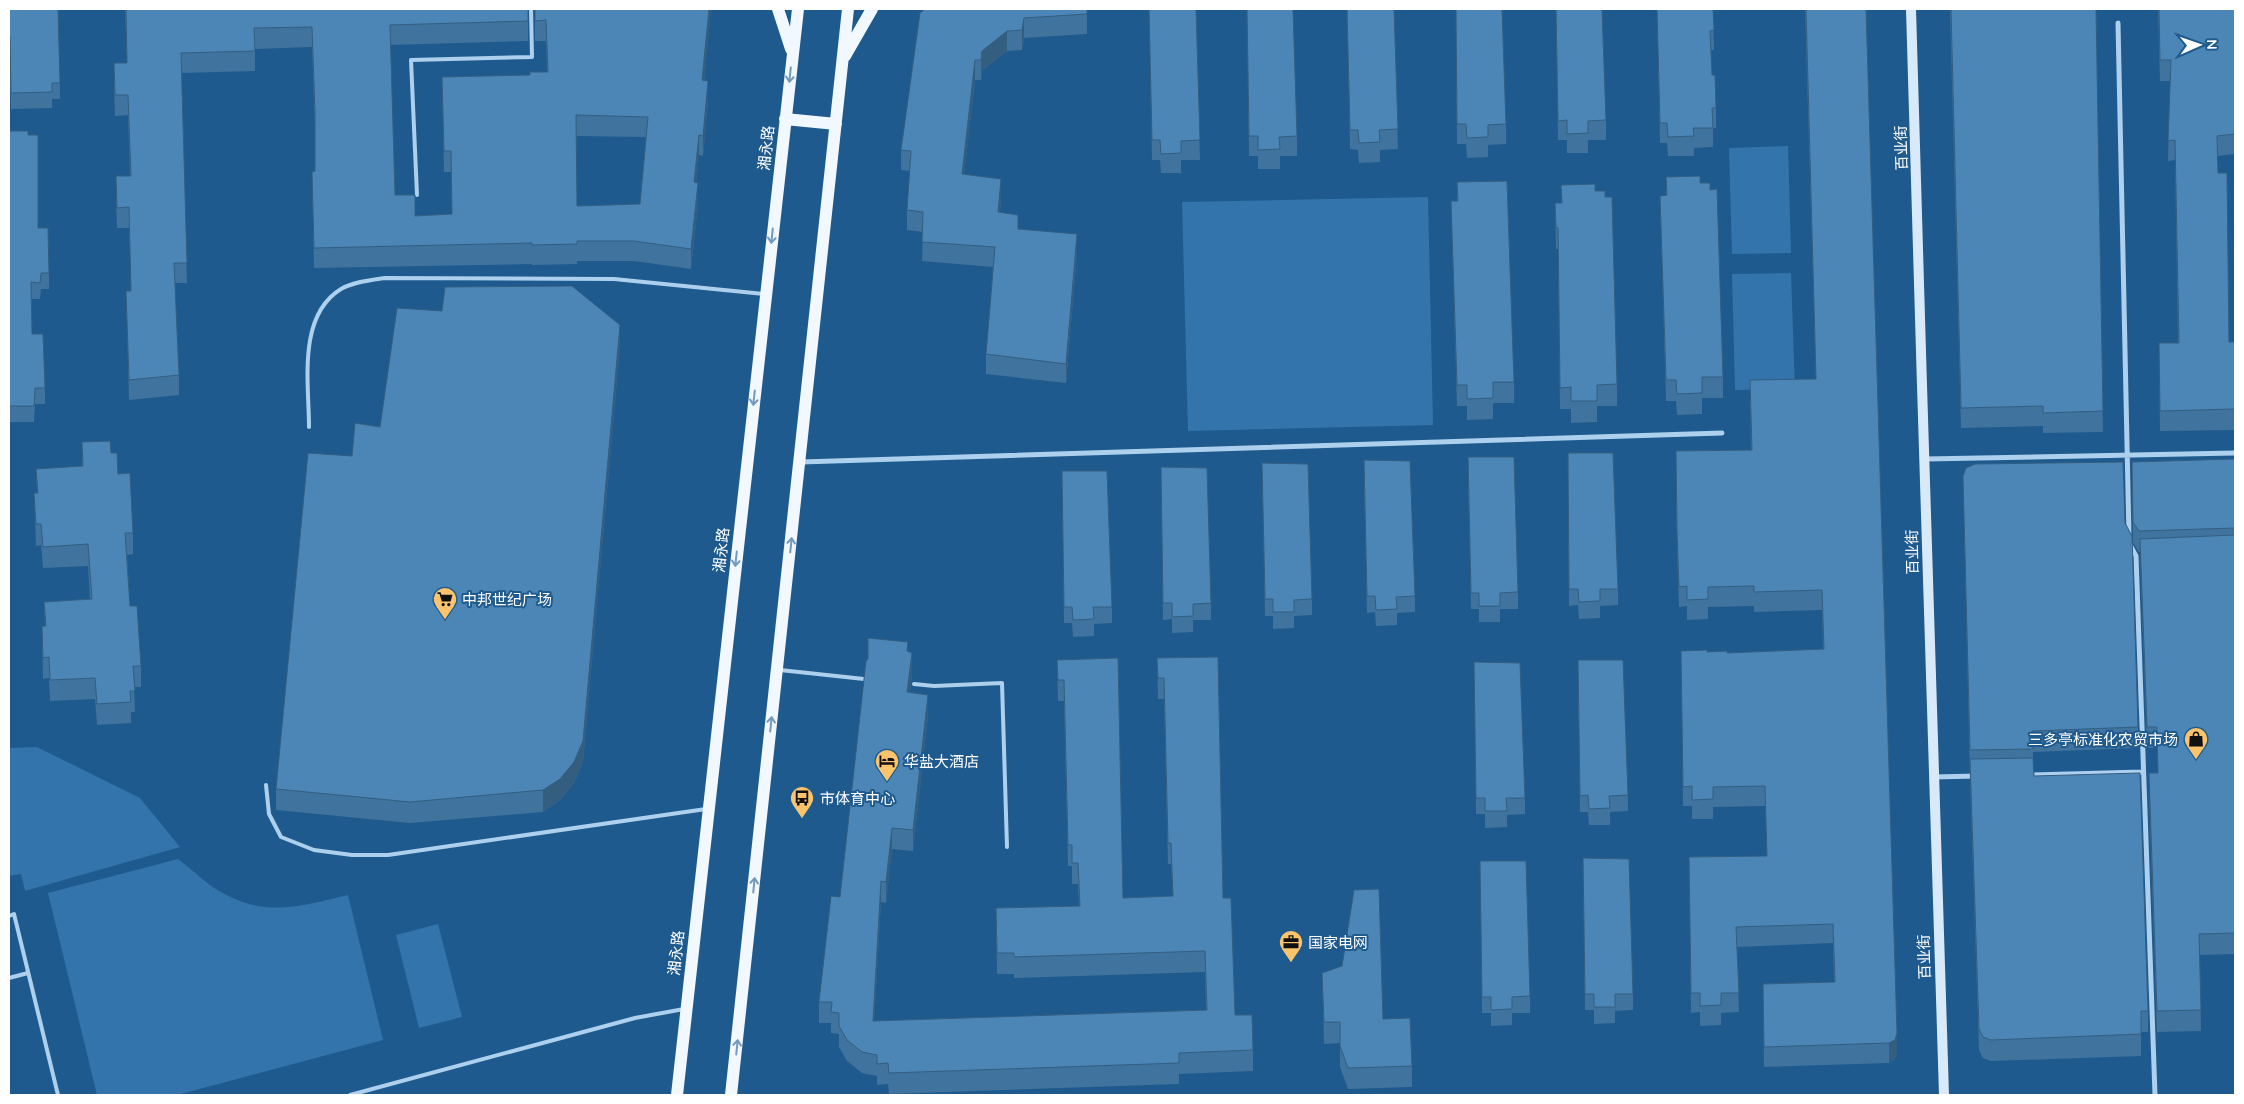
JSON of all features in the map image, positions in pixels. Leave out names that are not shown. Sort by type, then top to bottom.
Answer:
[{"type":"main road","points":[[778,9],[792,54]]},
{"type":"main road","name":"湘永路","points":[[678,1095],[686,1008],[798,9]]},
{"type":"main road","points":[[731,1095],[848,9]]},
{"type":"main road","points":[[843,60],[872,9]]},
{"type":"main road","points":[[785,119],[836,124]]},
{"type":"street","name":"百业街","points":[[1911,9],[1925,459],[1932,777],[1944,1095]]},
{"type":"street","points":[[2118,23],[2129,544],[2136,556],[2142,772],[2155,1095]]},
{"type":"street","points":[[800,462],[1722,433]]},
{"type":"street","points":[[1925,459],[2235,453]]},
{"type":"street","points":[[2022,775],[2142,772]]},
{"type":"street","points":[[1932,777],[1982,776]]},
{"type":"lane","points":[[417,195],[411,60],[532,57],[531,9]]},
{"type":"lane","points":[[309,427],[309,338],[316,315],[327,299],[342,288],[385,278],[614,279],[766,294]]},
{"type":"lane","points":[[2136,556],[2146,556]]},
{"type":"lane","points":[[777,670],[864,679]]},
{"type":"lane","points":[[914,684],[934,686],[1002,683],[1007,847]]},
{"type":"lane","points":[[266,785],[269,814],[282,837],[314,850],[352,855],[388,855],[709,808]]},
{"type":"lane","points":[[9,916],[14,914],[58,1095]]},
{"type":"lane","points":[[9,978],[28,973]]},
{"type":"lane","points":[[350,1095],[635,1018],[686,1008]]},
{"type":"shaded area","points":[[1788,146],[1791,253],[1732,254],[1729,148]]},
{"type":"shaded area","points":[[1428,197],[1433,425],[1188,431],[1182,202]]},
{"type":"shaded area","points":[[1791,273],[1795,389],[1735,390],[1732,274]]},
{"type":"shaded area","points":[[37,747],[140,798],[180,847],[25,891],[21,874],[9,876],[9,748]]},
{"type":"shaded area","points":[[178,859],[215,889],[237,900],[253,905],[269,907],[299,906],[348,895],[383,1040],[177,1095],[97,1095],[48,893]]},
{"type":"shaded area","points":[[438,924],[462,1017],[419,1028],[396,935]]},
{"type":"building","points":[[9,9],[58,9],[60,83],[52,83],[52,92],[11,93]]},
{"type":"building","points":[[126,9],[528,9],[528,21],[390,25],[395,195],[415,195],[415,216],[452,214],[451,151],[444,151],[442,77],[530,75],[530,72],[548,72],[546,20],[535,21],[535,9],[709,9],[702,80],[708,81],[703,136],[699,135],[694,182],[698,183],[691,249],[634,241],[577,241],[577,244],[532,245],[532,243],[314,248],[312,172],[315,171],[315,111],[312,27],[254,28],[255,51],[181,53],[187,263],[174,263],[179,375],[129,380],[126,291],[131,291],[129,207],[117,208],[116,176],[131,176],[128,95],[115,95],[114,63],[127,63]],"holes":[[[576,115],[648,117],[640,204],[577,206]]]},
{"type":"building","points":[[925,9],[1087,9],[1087,14],[1024,18],[1022,30],[1007,31],[982,51],[981,60],[975,60],[962,174],[1001,179],[998,212],[1018,215],[1018,229],[1077,234],[1066,364],[986,354],[995,247],[922,242],[923,212],[907,210],[911,151],[901,150],[920,13]]},
{"type":"building","points":[[1149,9],[1196,9],[1200,140],[1181,141],[1181,153],[1161,154],[1160,140],[1152,140]]},
{"type":"building","points":[[1247,9],[1293,9],[1297,136],[1279,137],[1280,149],[1258,150],[1258,136],[1249,136]]},
{"type":"building","points":[[1347,9],[1394,9],[1398,129],[1379,130],[1380,142],[1359,143],[1358,130],[1350,130]]},
{"type":"building","points":[[1456,9],[1502,9],[1506,124],[1488,125],[1488,137],[1467,138],[1466,124],[1457,124]]},
{"type":"building","points":[[1556,9],[1602,9],[1606,120],[1588,121],[1588,133],[1567,134],[1567,120],[1558,121]]},
{"type":"building","points":[[1657,9],[1713,9],[1714,30],[1710,31],[1712,75],[1715,75],[1716,108],[1712,108],[1713,128],[1693,128],[1694,136],[1668,137],[1667,123],[1660,123]]},
{"type":"building","points":[[1806,9],[1866,9],[1897,1033],[1895,1040],[1889,1043],[1764,1047],[1763,984],[1835,982],[1833,924],[1736,927],[1739,993],[1721,993],[1721,1005],[1700,1006],[1700,993],[1691,993],[1689,857],[1767,856],[1765,786],[1713,787],[1713,799],[1692,800],[1692,786],[1683,787],[1681,651],[1707,650],[1707,652],[1727,651],[1727,653],[1824,649],[1822,590],[1754,592],[1754,586],[1708,587],[1708,599],[1687,600],[1687,586],[1679,587],[1676,451],[1752,450],[1750,380],[1816,379]]},
{"type":"building","points":[[1951,9],[2096,9],[2103,411],[2043,413],[2043,406],[1961,408]]},
{"type":"building","points":[[2159,9],[2235,9],[2235,134],[2217,136],[2218,173],[2227,173],[2229,342],[2235,342],[2235,409],[2160,411],[2159,343],[2179,343],[2175,140],[2168,141],[2171,60],[2160,60]]},
{"type":"building","points":[[9,131],[28,131],[28,135],[38,135],[38,228],[48,228],[49,273],[41,273],[40,283],[31,282],[32,334],[43,334],[45,388],[35,388],[34,406],[9,406]]},
{"type":"building","points":[[1700,176],[1700,183],[1710,183],[1710,190],[1717,189],[1723,377],[1702,377],[1702,393],[1677,394],[1676,380],[1666,380],[1660,196],[1667,195],[1666,177]]},
{"type":"building","points":[[1507,181],[1514,382],[1493,382],[1493,398],[1467,399],[1467,385],[1457,385],[1451,201],[1458,201],[1457,182]]},
{"type":"building","points":[[1595,184],[1595,191],[1605,191],[1605,197],[1612,197],[1617,384],[1597,385],[1597,401],[1571,401],[1571,387],[1560,388],[1558,228],[1556,227],[1555,203],[1562,203],[1561,185]]},
{"type":"building","name":"中邦世纪广场","points":[[572,286],[620,325],[583,741],[574,762],[560,779],[543,790],[410,802],[276,789],[308,453],[352,456],[355,423],[380,427],[397,308],[442,311],[445,287]]},
{"type":"building","points":[[110,441],[111,453],[117,453],[118,474],[130,473],[133,533],[125,533],[130,606],[137,606],[141,666],[133,666],[135,691],[130,691],[131,702],[97,704],[95,678],[50,680],[49,657],[43,658],[42,626],[46,626],[44,602],[92,599],[88,544],[43,547],[41,524],[36,524],[34,493],[38,493],[36,469],[83,466],[82,442]]},
{"type":"building","points":[[1568,453],[1613,453],[1618,589],[1600,589],[1600,601],[1579,602],[1578,589],[1569,589]]},
{"type":"building","points":[[1468,457],[1514,457],[1518,592],[1500,593],[1500,606],[1479,606],[1479,593],[1471,593]]},
{"type":"building","points":[[2235,459],[2235,528],[2139,531],[2133,522],[2132,462]]},
{"type":"building","points":[[1364,460],[1410,461],[1415,596],[1396,597],[1397,609],[1376,610],[1375,596],[1367,596]]},
{"type":"building","points":[[2123,462],[2125,523],[2132,536],[2138,727],[2032,731],[2033,749],[1970,750],[1963,476],[1966,468],[1975,464]]},
{"type":"building","points":[[1262,463],[1308,464],[1312,599],[1294,600],[1294,612],[1273,612],[1273,599],[1265,599]]},
{"type":"building","points":[[1161,467],[1207,468],[1211,603],[1193,604],[1193,616],[1172,617],[1172,603],[1163,603]]},
{"type":"building","points":[[1062,471],[1107,471],[1112,607],[1093,607],[1094,619],[1073,620],[1072,607],[1064,607]]},
{"type":"building","name":"三多亭标准化农贸市场","points":[[2235,535],[2235,933],[2199,934],[2201,1010],[2157,1011],[2149,773],[2158,773],[2157,727],[2147,727],[2140,539]]},
{"type":"building","points":[[868,638],[908,642],[907,651],[912,653],[907,692],[928,695],[913,830],[892,828],[886,882],[881,881],[873,1021],[1207,1010],[1205,951],[1014,957],[1014,953],[997,953],[996,908],[1080,906],[1078,863],[1072,863],[1072,845],[1068,845],[1064,680],[1058,680],[1057,660],[1118,658],[1123,898],[1173,896],[1171,843],[1168,843],[1164,678],[1158,678],[1157,658],[1218,657],[1223,898],[1231,898],[1235,1015],[1252,1015],[1253,1050],[1179,1053],[1179,1063],[889,1073],[888,1063],[877,1064],[877,1055],[862,1052],[847,1040],[839,1026],[839,1013],[831,1012],[832,1002],[819,1002],[831,896],[840,897],[866,661],[868,659]]},
{"type":"building","points":[[1578,660],[1623,660],[1628,795],[1609,796],[1610,808],[1589,809],[1588,795],[1580,796]]},
{"type":"building","points":[[1474,662],[1520,663],[1525,798],[1506,798],[1507,811],[1485,811],[1485,798],[1476,798]]},
{"type":"building","points":[[2033,758],[2034,776],[2140,773],[2148,1011],[2141,1011],[2141,1034],[1991,1040],[1983,1037],[1979,1029],[1970,759]]},
{"type":"building","points":[[1583,858],[1629,859],[1633,994],[1615,994],[1615,1007],[1594,1007],[1594,994],[1585,994]]},
{"type":"building","points":[[1480,861],[1526,861],[1530,996],[1512,997],[1512,1009],[1491,1010],[1491,997],[1482,997]]},
{"type":"building","points":[[1379,889],[1383,1019],[1410,1018],[1412,1066],[1348,1068],[1340,1046],[1340,1022],[1324,1022],[1322,973],[1342,966],[1354,890]]},
{"type":"place","name":"中邦世纪广场","points":[[445,620]]},
{"type":"place","name":"三多亭标准化农贸市场","points":[[2196,760]]},
{"type":"place","name":"华盐大酒店","points":[[887,782]]},
{"type":"place","name":"市体育中心","points":[[802,819]]},
{"type":"place","name":"国家电网","points":[[1291,963]]}]
